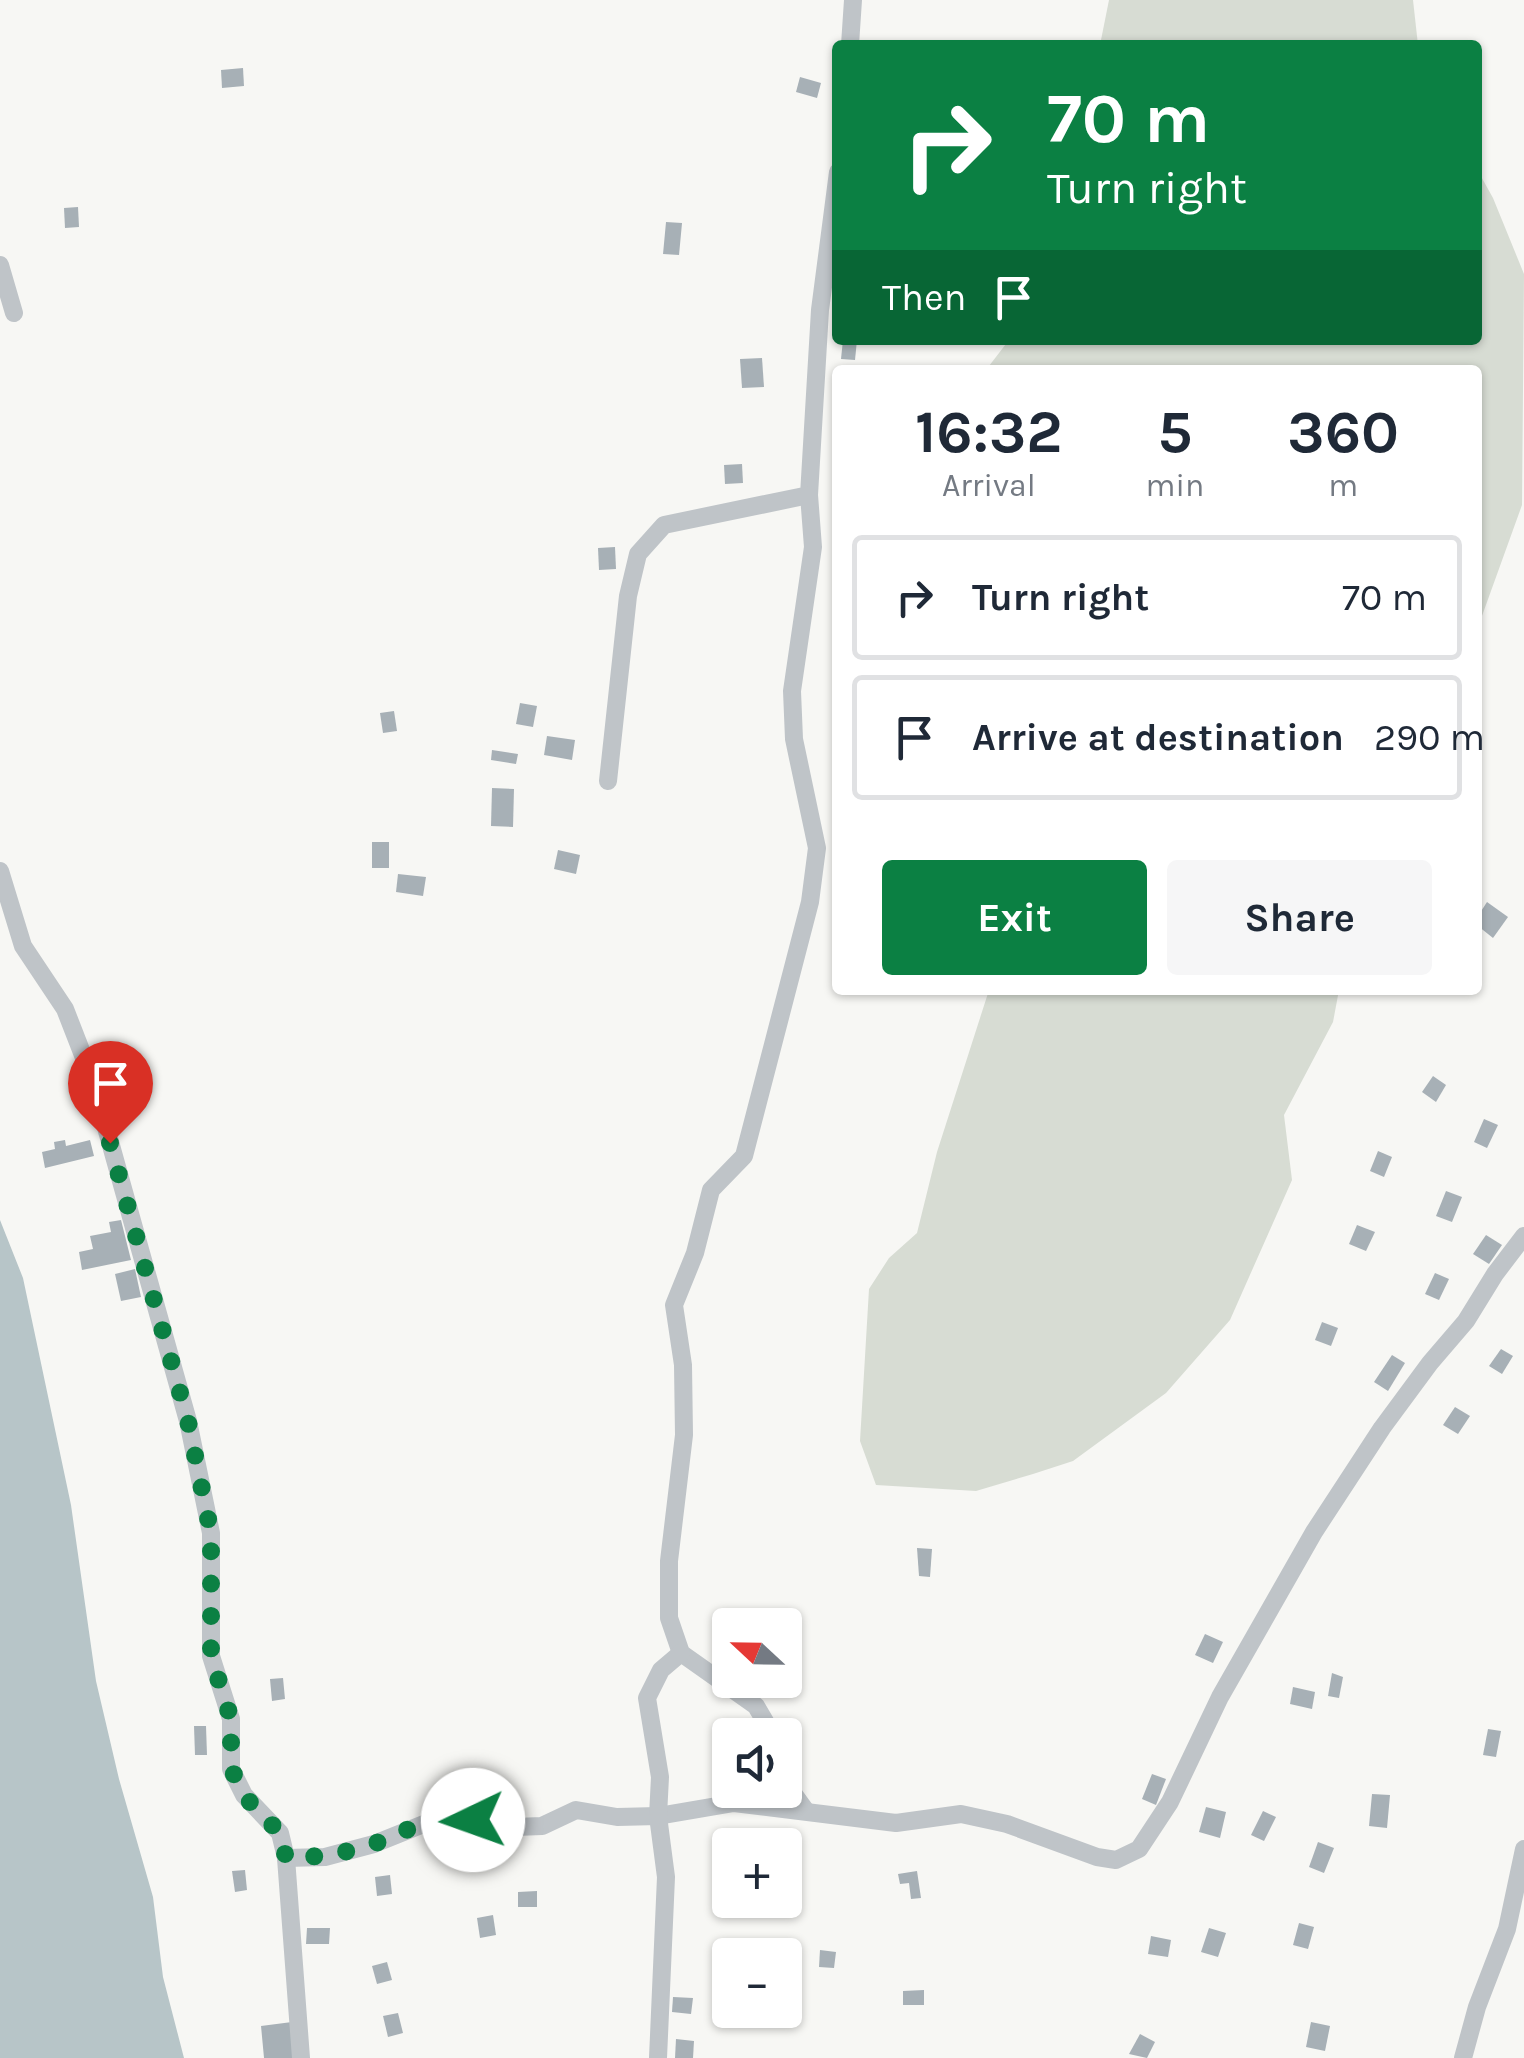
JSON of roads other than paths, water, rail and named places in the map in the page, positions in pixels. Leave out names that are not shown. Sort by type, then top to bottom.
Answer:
[{"type":"street","points":[[850,40],[852,0]]},
{"type":"street","points":[[763,1718],[756,1706],[681,1653],[668,1618],[669,1560],[684,1435],[684,1365],[674,1305],[695,1253],[711,1190],[744,1156],[810,902],[817,848],[794,740],[792,690],[813,547],[810,495],[820,310],[832,218]]},
{"type":"street","points":[[0,266],[14,314]]},
{"type":"street","points":[[608,781],[628,596],[638,554],[664,525],[810,495]]},
{"type":"street","points":[[0,871],[23,946],[65,1008],[93,1081],[188,1421],[211,1533],[211,1656],[231,1719],[231,1768],[244,1796],[280,1833],[286,1858],[301,2058]]},
{"type":"street","points":[[286,1858],[325,1857],[374,1844],[446,1816],[515,1827],[542,1826],[576,1810],[618,1817],[658,1816],[734,1804],[896,1823],[960,1814],[1007,1824],[1096,1857],[1116,1860],[1139,1850],[1170,1802],[1220,1697],[1314,1532],[1382,1428],[1466,1320],[1494,1274],[1524,1236]]},
{"type":"street","points":[[658,2058],[666,1877],[658,1816],[660,1777],[646,1698],[661,1670],[681,1653]]},
{"type":"street","points":[[802,1806],[806,1812]]},
{"type":"street","points":[[1463,2058],[1477,2007],[1508,1929],[1524,1849]]}]
